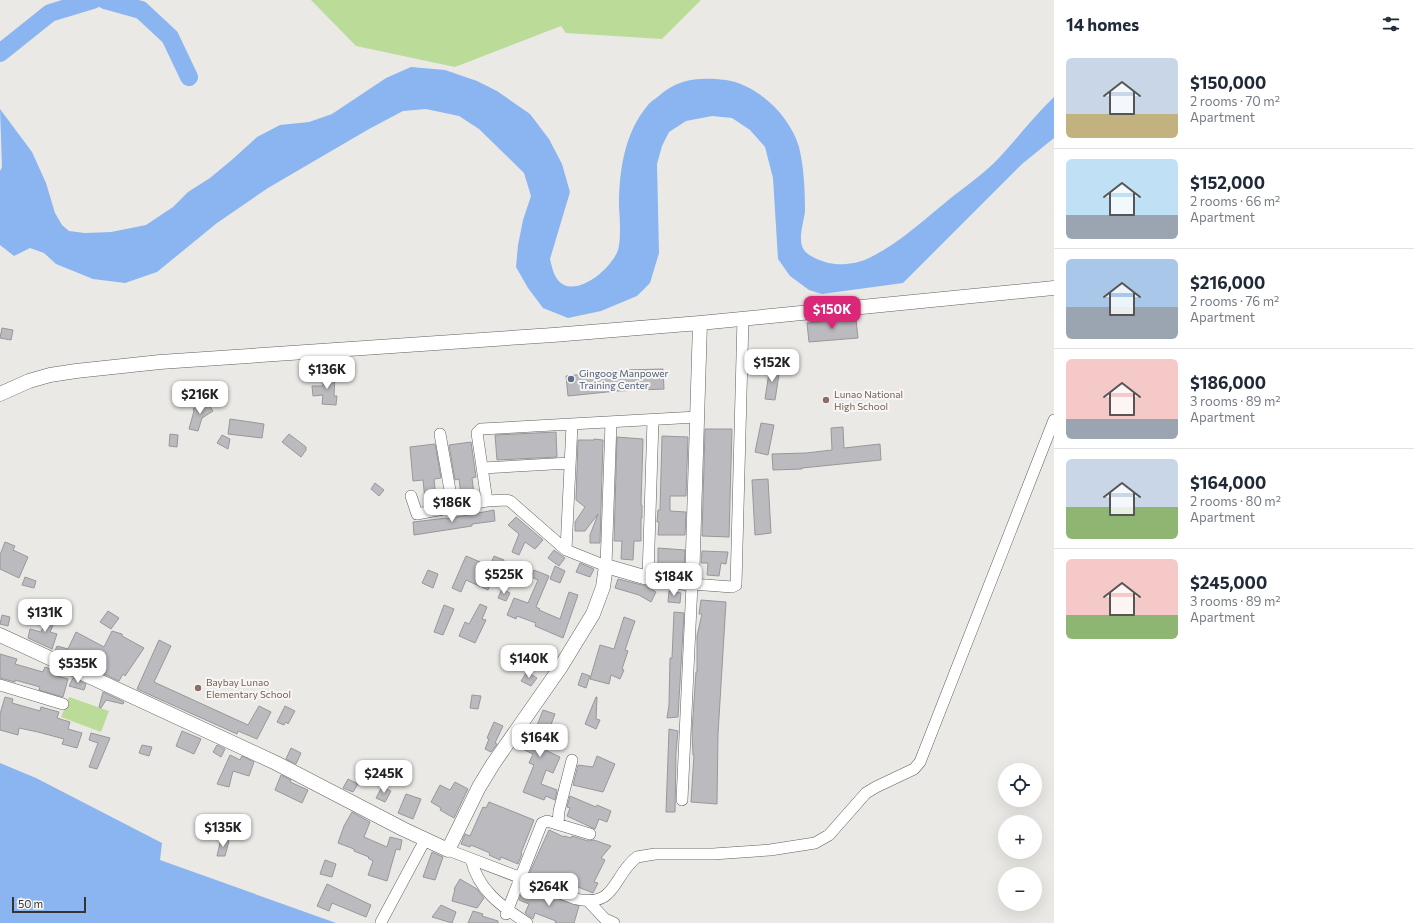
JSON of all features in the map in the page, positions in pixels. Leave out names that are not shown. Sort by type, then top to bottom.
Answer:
[{"type":"street","points":[[0,394],[43,377],[76,370],[160,362],[545,336],[700,323],[1054,288]]},
{"type":"street","points":[[411,496],[416,514],[453,506],[506,500],[515,504],[566,550],[606,566],[648,577],[692,584],[732,587],[736,585],[743,318]]},
{"type":"street","points":[[682,800],[692,584],[700,323]]},
{"type":"street","points":[[487,501],[477,432],[481,429],[696,417]]},
{"type":"street","points":[[648,577],[653,420]]},
{"type":"street","points":[[0,635],[276,763],[424,840],[576,899],[589,902],[599,900],[606,895],[637,857],[655,854],[713,854],[770,850],[815,843],[829,835],[866,793],[914,769],[920,762],[924,753],[927,741],[1054,420]]},
{"type":"street","points":[[448,850],[479,787],[493,764],[560,668],[593,614],[603,587],[606,566],[611,422]]},
{"type":"street","points":[[566,550],[572,425]]},
{"type":"street","points":[[440,434],[453,506]]},
{"type":"street","points":[[482,468],[570,463]]},
{"type":"street","points":[[0,685],[63,704]]},
{"type":"street","points":[[558,823],[559,811],[572,760]]},
{"type":"street","points":[[507,912],[542,823],[547,820],[590,834]]},
{"type":"street","points":[[381,922],[424,840]]},
{"type":"street","points":[[471,859],[473,868],[484,889],[507,912],[527,923]]},
{"type":"street","points":[[589,902],[605,919],[614,923]]},
{"type":"green space","points":[[311,0],[701,0],[662,39],[566,33],[561,26],[455,67],[356,46]]},
{"type":"green space","points":[[69,697],[109,711],[101,732],[61,717]]},
{"type":"water","points":[[411,67],[445,70],[477,81],[497,91],[530,114],[549,139],[562,164],[570,192],[550,259],[554,274],[558,281],[564,285],[572,286],[588,282],[596,277],[615,257],[620,241],[620,180],[624,153],[628,140],[640,116],[649,104],[668,89],[684,82],[708,79],[726,80],[738,83],[761,95],[780,113],[795,135],[802,163],[805,211],[801,236],[802,246],[807,253],[814,258],[835,264],[852,263],[865,260],[902,238],[993,164],[1054,97],[1054,138],[1022,164],[903,283],[822,294],[809,290],[790,276],[778,259],[773,178],[765,147],[750,130],[732,118],[712,116],[686,121],[669,132],[662,146],[657,164],[659,253],[650,283],[637,296],[601,311],[568,318],[543,308],[528,288],[516,267],[518,245],[523,220],[531,196],[524,173],[479,129],[459,116],[426,109],[403,111],[369,129],[268,188],[217,223],[157,272],[125,283],[93,279],[56,264],[44,253],[30,248],[14,256],[0,245],[0,171],[2,167],[0,109],[32,152],[46,183],[55,213],[62,225],[69,231],[85,233],[111,232],[146,225],[173,207],[188,192],[210,178],[257,137],[280,125],[309,122],[332,114],[386,78]]},
{"type":"water","points":[[0,763],[36,778],[162,843],[160,860],[336,923],[0,923]]},
{"type":"building","points":[[856,319],[858,338],[809,342],[807,323]]},
{"type":"building","points":[[2,328],[13,330],[11,340],[0,338]]},
{"type":"building","points":[[770,366],[780,368],[775,400],[765,399]]},
{"type":"building","points":[[663,369],[664,389],[617,391],[568,396],[566,376],[623,370]]},
{"type":"building","points":[[323,374],[335,374],[334,396],[337,396],[336,405],[322,404],[323,395],[313,396],[312,386],[323,386]]},
{"type":"building","points":[[206,401],[213,411],[202,418],[198,431],[189,429],[194,411],[193,409]]},
{"type":"building","points":[[230,419],[264,424],[262,438],[228,434]]},
{"type":"building","points":[[761,423],[774,425],[768,455],[755,452]]},
{"type":"building","points":[[843,427],[844,448],[880,444],[881,460],[802,469],[773,470],[772,454],[806,453],[832,450],[831,428]]},
{"type":"building","points":[[705,429],[732,429],[729,537],[702,536]]},
{"type":"building","points":[[556,432],[557,457],[497,460],[495,435]]},
{"type":"building","points":[[170,434],[178,435],[177,447],[169,446]]},
{"type":"building","points":[[289,434],[306,447],[306,450],[301,457],[282,442]]},
{"type":"building","points":[[222,435],[230,439],[228,449],[217,443]]},
{"type":"building","points":[[662,436],[688,437],[686,496],[670,496],[670,511],[686,512],[685,535],[658,535],[659,522],[657,522],[658,510],[660,510]]},
{"type":"building","points":[[617,437],[643,439],[641,541],[634,541],[633,560],[621,559],[622,541],[614,541]]},
{"type":"building","points":[[578,440],[603,440],[600,543],[590,543],[590,535],[598,514],[585,531],[575,531],[575,522],[585,507],[576,500]]},
{"type":"building","points":[[471,442],[476,477],[472,478],[474,494],[461,495],[459,479],[455,480],[449,445]]},
{"type":"building","points":[[435,444],[441,478],[434,479],[436,499],[425,500],[423,480],[413,481],[410,447]]},
{"type":"building","points":[[768,479],[771,533],[755,535],[752,480]]},
{"type":"building","points":[[375,483],[384,490],[379,496],[371,489]]},
{"type":"building","points":[[494,510],[495,521],[414,535],[413,522],[447,519]]},
{"type":"building","points":[[516,517],[543,540],[535,549],[525,542],[519,555],[512,552],[519,534],[508,525]]},
{"type":"building","points":[[5,542],[15,546],[13,550],[28,557],[19,578],[0,569],[0,555]]},
{"type":"building","points":[[658,548],[685,550],[684,567],[658,567]]},
{"type":"building","points":[[554,550],[565,558],[559,566],[548,558]]},
{"type":"building","points":[[702,551],[728,552],[726,564],[721,563],[719,576],[707,575],[708,563],[701,563]]},
{"type":"building","points":[[466,556],[490,566],[494,556],[504,560],[488,590],[466,580],[461,592],[452,588]]},
{"type":"building","points":[[580,563],[594,569],[590,577],[576,572]]},
{"type":"building","points":[[555,566],[565,571],[560,583],[550,579]]},
{"type":"building","points":[[428,570],[438,574],[433,588],[422,583]]},
{"type":"building","points":[[534,570],[549,576],[536,607],[540,609],[539,610],[560,619],[569,592],[578,595],[563,638],[535,626],[536,623],[517,616],[516,619],[507,615],[514,598],[528,603],[538,580],[531,577]]},
{"type":"building","points":[[25,577],[36,581],[34,588],[22,585]]},
{"type":"building","points":[[618,579],[646,586],[656,592],[651,602],[639,595],[615,588]]},
{"type":"building","points":[[502,589],[510,593],[506,601],[498,598]]},
{"type":"building","points":[[669,591],[681,593],[680,603],[668,602]]},
{"type":"building","points":[[701,600],[726,602],[718,734],[717,804],[691,802],[694,755],[692,731],[697,672],[697,636],[702,614],[699,614]]},
{"type":"building","points":[[480,604],[487,607],[482,619],[486,620],[475,643],[459,636],[465,622],[469,624]]},
{"type":"building","points":[[444,605],[454,609],[443,635],[434,632]]},
{"type":"building","points":[[108,611],[119,618],[111,629],[100,622]]},
{"type":"building","points":[[674,612],[684,613],[678,717],[667,718],[669,705],[670,658],[672,658]]},
{"type":"building","points":[[49,613],[57,616],[50,632],[57,634],[52,649],[28,638],[30,629],[41,632]]},
{"type":"building","points":[[2,615],[10,617],[8,626],[0,624]]},
{"type":"building","points":[[624,617],[635,621],[625,650],[628,651],[622,669],[624,670],[620,679],[611,675],[609,684],[590,679],[600,645],[614,649]]},
{"type":"building","points":[[112,631],[122,634],[122,636],[144,648],[125,676],[123,674],[119,681],[55,651],[57,646],[68,649],[76,632],[104,647]]},
{"type":"building","points":[[159,640],[171,646],[154,682],[248,725],[259,706],[271,712],[257,739],[238,731],[237,734],[137,689]]},
{"type":"building","points":[[540,646],[546,651],[538,661],[539,662],[529,667],[525,658],[533,655]]},
{"type":"building","points":[[0,654],[17,659],[15,664],[43,672],[45,667],[54,670],[53,675],[68,679],[63,697],[39,690],[40,687],[15,680],[15,682],[0,678]]},
{"type":"building","points":[[527,672],[537,678],[531,686],[521,681]]},
{"type":"building","points":[[582,673],[590,676],[586,688],[578,685]]},
{"type":"building","points":[[73,678],[86,684],[84,690],[69,686]]},
{"type":"building","points":[[103,692],[124,702],[123,704],[106,700],[101,708],[99,707]]},
{"type":"building","points":[[472,695],[481,696],[478,709],[470,708]]},
{"type":"building","points":[[5,697],[13,699],[12,703],[40,711],[41,707],[59,712],[57,718],[70,722],[68,729],[82,733],[77,748],[62,744],[64,739],[38,732],[19,728],[18,735],[0,730],[0,714]]},
{"type":"building","points":[[596,697],[596,719],[600,720],[596,729],[585,724]]},
{"type":"building","points":[[285,706],[295,711],[288,724],[286,722],[284,725],[277,722]]},
{"type":"building","points":[[543,710],[555,714],[548,733],[550,734],[543,749],[560,757],[553,773],[546,770],[541,784],[557,790],[555,800],[546,796],[544,800],[523,792],[534,765],[529,763],[533,754],[518,747],[522,738],[529,741]]},
{"type":"building","points":[[494,722],[503,726],[495,743],[497,744],[491,752],[485,749],[489,739],[487,738]]},
{"type":"building","points":[[669,729],[678,731],[676,752],[675,812],[666,812]]},
{"type":"building","points":[[182,731],[201,739],[194,754],[176,746]]},
{"type":"building","points":[[91,733],[110,738],[97,769],[89,767],[98,743],[89,740]]},
{"type":"building","points":[[142,745],[152,747],[149,756],[139,753]]},
{"type":"building","points":[[217,745],[225,749],[221,757],[213,752]]},
{"type":"building","points":[[291,748],[301,753],[296,764],[286,759]]},
{"type":"building","points":[[230,755],[240,760],[242,756],[254,762],[249,776],[233,771],[229,787],[217,784]]},
{"type":"building","points":[[597,756],[615,764],[603,792],[573,785],[578,765],[593,767]]},
{"type":"building","points":[[281,775],[291,780],[290,782],[308,790],[302,803],[275,790]]},
{"type":"building","points":[[348,779],[358,784],[353,792],[343,788]]},
{"type":"building","points":[[455,782],[468,789],[454,818],[440,810],[441,808],[431,802],[440,785],[450,790]]},
{"type":"building","points":[[382,787],[391,791],[385,802],[376,798]]},
{"type":"building","points":[[406,794],[421,799],[413,819],[398,813]]},
{"type":"building","points":[[570,796],[596,807],[597,805],[611,811],[607,822],[599,819],[595,829],[567,816],[570,808],[567,807]]},
{"type":"building","points":[[489,802],[534,820],[518,864],[501,857],[500,860],[489,855],[490,853],[471,845],[470,847],[461,844],[465,834],[470,836],[483,807],[486,808]]},
{"type":"building","points":[[352,812],[370,822],[364,837],[387,847],[390,837],[402,840],[400,850],[396,849],[387,881],[368,875],[373,861],[368,858],[369,857],[338,843],[344,826]]},
{"type":"building","points":[[549,830],[564,837],[571,838],[572,836],[588,841],[594,840],[611,846],[601,858],[605,860],[594,882],[598,883],[593,893],[573,885],[571,890],[529,874]]},
{"type":"building","points":[[221,839],[229,841],[225,856],[217,856]]},
{"type":"building","points":[[432,852],[443,857],[435,880],[423,877]]},
{"type":"building","points":[[325,860],[336,864],[332,877],[320,874]]},
{"type":"building","points":[[460,879],[477,889],[484,898],[477,908],[452,901],[454,889]]},
{"type":"building","points":[[327,884],[371,905],[366,917],[332,903],[329,911],[317,906]]},
{"type":"building","points":[[524,887],[579,906],[574,923],[555,923],[556,921],[535,913],[533,919],[525,913],[529,904],[519,900]]},
{"type":"building","points":[[441,905],[456,912],[452,923],[432,917]]},
{"type":"building","points":[[473,911],[483,914],[482,916],[498,921],[498,923],[468,923]]},
{"type":"waterway","points":[[0,53],[50,13],[93,0]]},
{"type":"waterway","points":[[105,0],[141,10],[170,37],[189,77]]},
{"type":"place","name":"Gingoog Manpower Training Center","points":[[571,379]]},
{"type":"place","name":"Lunao National High School","points":[[826,400]]},
{"type":"place","name":"Baybay Lunao Elementary School","points":[[198,688]]}]
